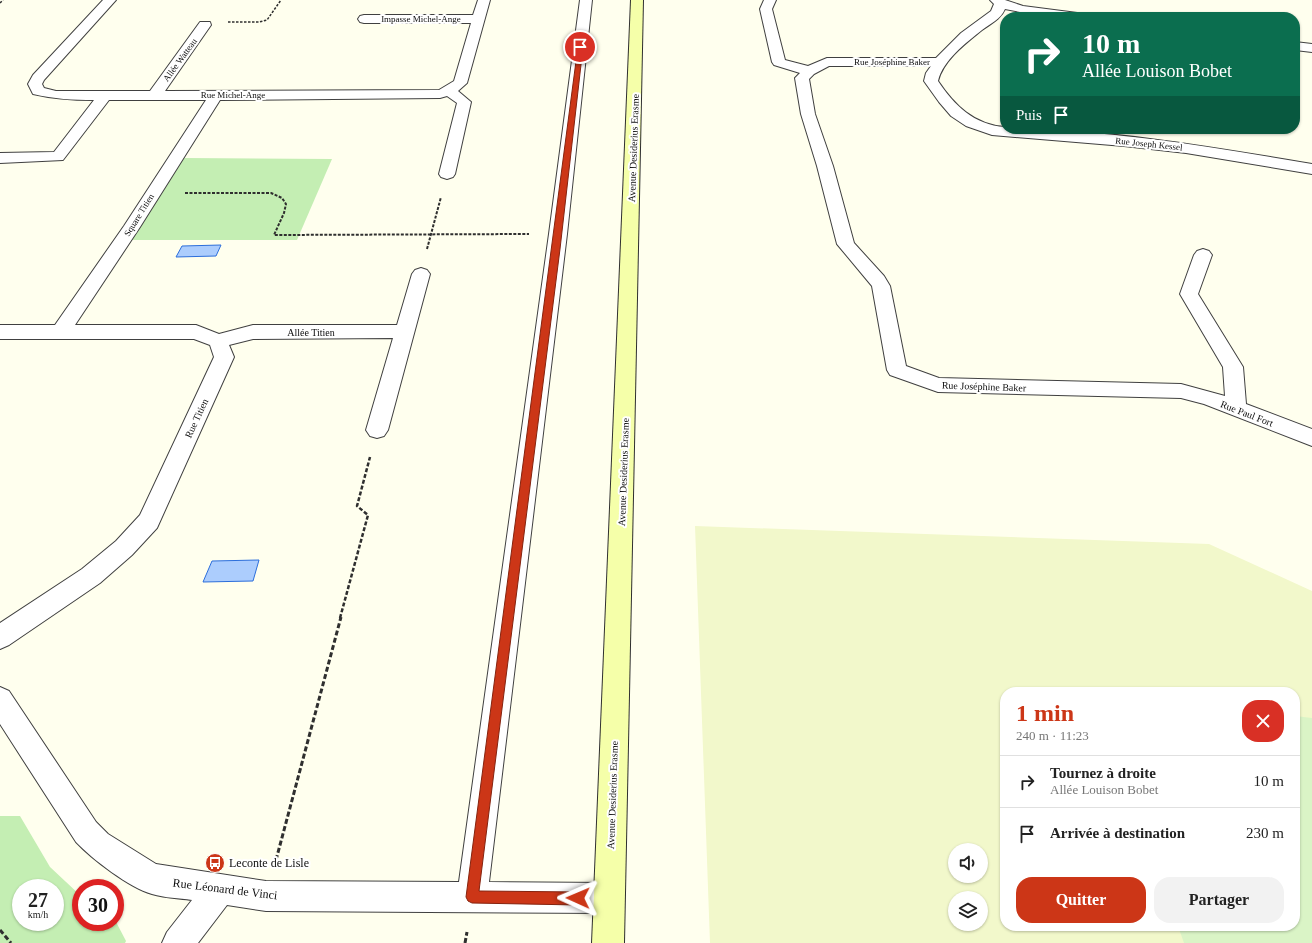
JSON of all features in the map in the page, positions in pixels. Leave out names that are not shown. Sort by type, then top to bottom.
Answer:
[{"type":"main road","name":"Avenue Desiderius Erasme","points":[[608,943],[637,0]]},
{"type":"street","name":"Rue Michel-Ange","points":[[110,0],[38,78],[35,84],[38,91],[56,95],[105,96],[429,95],[449,91]]},
{"type":"street","points":[[447,174],[464,102],[449,91],[460,83],[484,0]]},
{"type":"street","points":[[472,897],[558,234],[586,0]]},
{"type":"street","points":[[770,0],[766,9],[778,62],[809,71]]},
{"type":"street","points":[[998,2],[1024,9],[1045,12]]},
{"type":"street","name":"Rue Joséphine Baker","points":[[998,2],[997,13],[966,36],[940,62],[827,62],[809,71],[802,78],[808,114],[825,166],[846,244],[878,280],[881,286],[898,370],[938,385],[1181,392]]},
{"type":"street","name":"Impasse Michel-Ange","points":[[364,19],[479,19]]},
{"type":"street","name":"Allée Watteau","points":[[155,95],[205,25]]},
{"type":"street","points":[[1300,47],[1312,48]]},
{"type":"street","name":"Rue Joseph Kessel","points":[[940,62],[933,73],[931,81],[952,110],[971,124],[992,131],[1000,132]]},
{"type":"street","name":"Square Titien","points":[[60,333],[132,227],[152,193],[216,95]]},
{"type":"street","points":[[0,158],[58,157],[105,96]]},
{"type":"street","name":"Rue Joseph Kessel","points":[[1032,134],[1124,141],[1186,148],[1312,169]]},
{"type":"street","points":[[1203,255],[1189,294],[1233,367],[1236,408]]},
{"type":"street","points":[[377,430],[421,274]]},
{"type":"street","name":"Allée Titien","points":[[218,341],[253,332],[405,331]]},
{"type":"street","points":[[0,332],[196,332],[218,341]]},
{"type":"street","name":"Rue Titien","points":[[0,637],[91,576],[124,548],[149,521],[224,358],[218,341]]},
{"type":"street","name":"Rue Paul Fort","points":[[1181,392],[1208,398],[1312,438]]},
{"type":"street","name":"Rue Léonard de Vinci","points":[[0,700],[86,832],[98,844],[122,861],[152,879],[266,896],[609,898]]},
{"type":"street","points":[[178,943],[220,889]]},
{"type":"path","points":[[0,3],[3,0]]},
{"type":"path","points":[[205,25],[211,22],[258,22],[267,20],[281,0]]},
{"type":"path","points":[[421,274],[447,174]]},
{"type":"path","points":[[152,193],[271,193],[282,198],[286,204],[284,213],[274,235],[558,234]]},
{"type":"path","points":[[266,896],[368,515],[358,506],[377,430]]},
{"type":"path","points":[[0,930],[11,943]]},
{"type":"green space","points":[[184,158],[332,159],[297,240],[132,240]]},
{"type":"green space","points":[[695,526],[1209,544],[1312,591],[1312,943],[710,943]]},
{"type":"green space","points":[[1300,717],[1312,718],[1312,943],[1184,943],[1180,931],[1300,931]]},
{"type":"green space","points":[[0,816],[20,816],[50,867],[63,879],[12,879],[12,931],[64,931],[64,880],[72,888],[72,931],[121,931],[126,941],[125,943],[0,943]]},
{"type":"water","points":[[221,245],[216,256],[176,257],[182,246]]},
{"type":"water","points":[[259,560],[253,581],[203,582],[212,561]]},
{"type":"place","name":"Leconte de Lisle","points":[[215,863]]},
{"type":"route","points":[[578,898],[472,897],[556,249],[580,47]]}]
